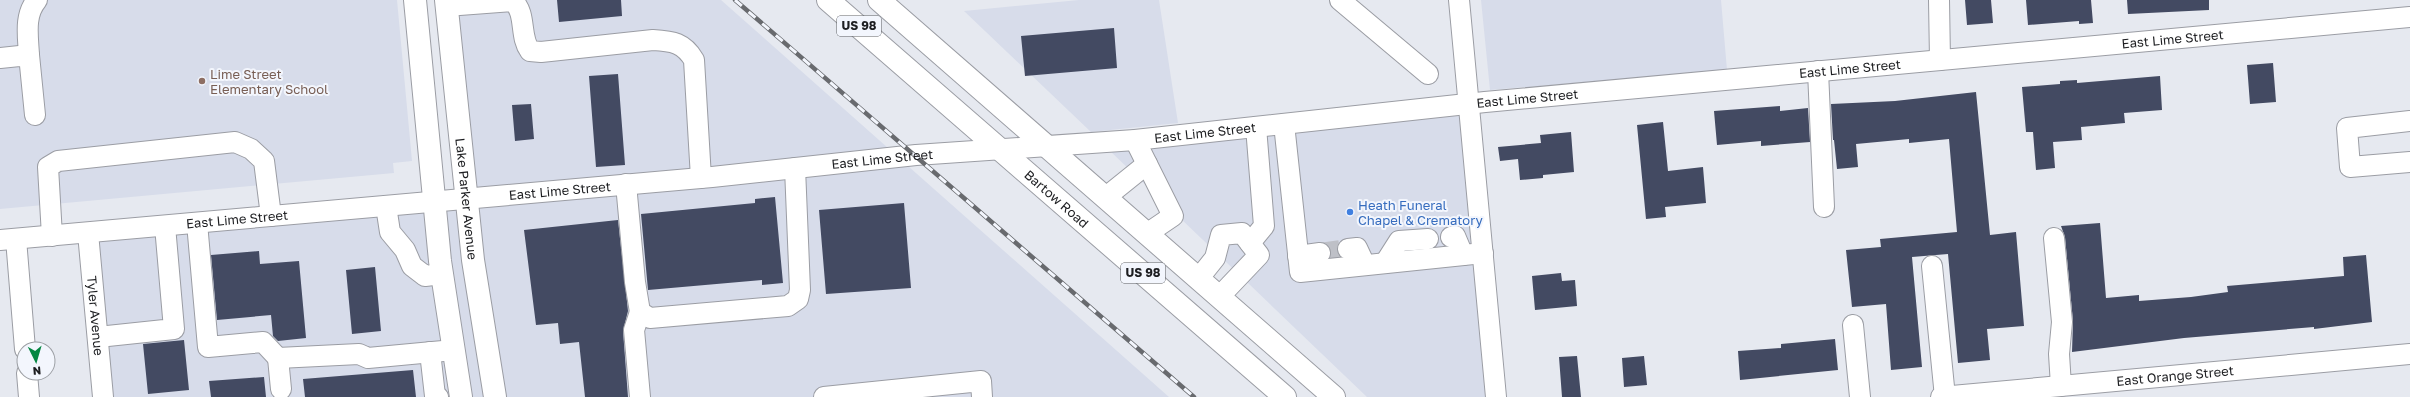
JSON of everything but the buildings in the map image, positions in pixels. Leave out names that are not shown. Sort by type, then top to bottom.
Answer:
[{"type":"main road","points":[[416,0],[442,274],[461,397]]},
{"type":"main road","name":"Bartow Road","points":[[828,0],[1285,397]]},
{"type":"main road","name":"US 98","points":[[879,0],[1106,196],[1334,397]]},
{"type":"main road","name":"Lake Parker Avenue","points":[[446,3],[475,274],[495,397]]},
{"type":"street","points":[[35,114],[26,25],[37,0]]},
{"type":"street","points":[[1340,0],[1428,74]]},
{"type":"street","points":[[1459,0],[1496,397]]},
{"type":"street","points":[[1939,0],[1940,60]]},
{"type":"street","points":[[446,3],[513,1],[519,6],[525,44],[530,51],[541,52],[653,40],[669,41],[687,49],[694,60],[701,178]]},
{"type":"street","name":"East Lime Street","points":[[8,239],[701,178],[1001,149],[1135,140],[1468,104],[2410,18]]},
{"type":"street","points":[[0,58],[29,55]]},
{"type":"street","points":[[1818,71],[1824,207]]},
{"type":"street","points":[[2410,121],[2346,128],[2350,167],[2410,162]]},
{"type":"street","points":[[1284,124],[1300,272],[1483,253]]},
{"type":"street","points":[[1250,243],[1264,226],[1256,127]]},
{"type":"street","points":[[1135,140],[1173,216],[1148,233]]},
{"type":"street","points":[[52,236],[48,167],[58,161],[235,142],[251,149],[264,161],[271,216]]},
{"type":"street","points":[[1106,196],[1147,164]]},
{"type":"street","points":[[640,312],[650,318],[788,306],[798,299],[800,290],[795,168]]},
{"type":"street","points":[[626,184],[635,282],[640,312],[634,330],[640,397]]},
{"type":"street","points":[[386,206],[390,232],[404,250],[412,266],[425,276],[442,274]]},
{"type":"street","points":[[196,223],[208,347],[263,342],[278,358],[281,389]]},
{"type":"street","points":[[98,337],[174,330],[165,226]]},
{"type":"street","name":"Tyler Avenue","points":[[88,233],[103,397]]},
{"type":"street","points":[[1199,278],[1215,258],[1220,235],[1242,233],[1258,255],[1220,296]]},
{"type":"street","points":[[1451,237],[1455,236],[1463,255]]},
{"type":"street","points":[[2054,238],[2062,322],[2060,354],[2061,386]]},
{"type":"street","points":[[8,239],[24,341]]},
{"type":"street","points":[[1385,263],[1399,241],[1428,239]]},
{"type":"street","points":[[1348,249],[1357,248],[1365,265]]},
{"type":"street","points":[[1298,256],[1320,253]]},
{"type":"street","points":[[1215,258],[1237,277]]},
{"type":"street","points":[[1932,266],[1945,397]]},
{"type":"street","points":[[1853,325],[1860,397]]},
{"type":"street","points":[[278,358],[359,354],[368,358],[454,350]]},
{"type":"street","points":[[430,352],[434,396],[438,397]]},
{"type":"street","name":"East Orange Street","points":[[1941,397],[2025,393],[2061,386],[2410,354]]},
{"type":"street","points":[[28,381],[30,397]]},
{"type":"street","points":[[824,397],[894,393],[980,381],[982,397]]},
{"type":"shaded area","name":"Lime Street Elementary School","points":[[0,0],[397,0],[412,161],[393,163],[394,173],[0,209]]},
{"type":"shaded area","points":[[454,0],[721,0],[888,148],[711,167],[474,188]]},
{"type":"shaded area","points":[[1079,0],[1159,0],[1178,123],[1091,132],[964,11]]},
{"type":"shaded area","points":[[1481,0],[1721,0],[1727,70],[1490,90]]},
{"type":"shaded area","points":[[1461,114],[1488,397],[1367,397],[1109,150]]},
{"type":"shaded area","points":[[908,166],[1169,397],[503,397],[476,207]]},
{"type":"shaded area","points":[[459,208],[486,397],[470,397],[443,210]]},
{"type":"shaded area","points":[[426,211],[452,397],[112,397],[97,242]]},
{"type":"tunnel","points":[[1320,253],[1348,249]]},
{"type":"railway","points":[[735,0],[1194,397]]},
{"type":"place","name":"Lime Street Elementary School","points":[[202,81]]},
{"type":"place","name":"Heath Funeral Chapel & Crematory","points":[[1350,212]]}]
